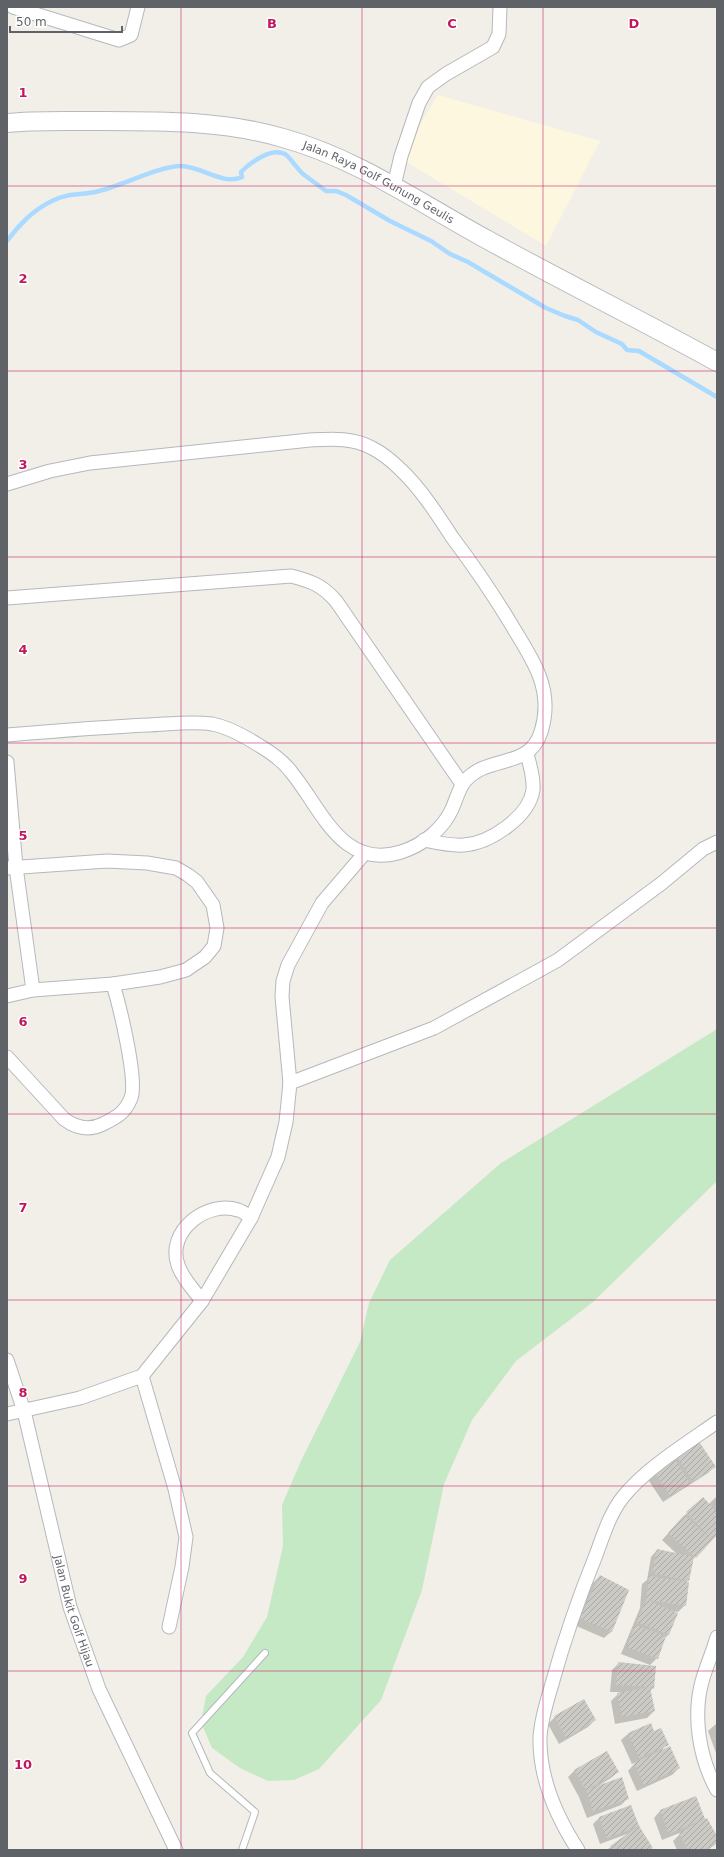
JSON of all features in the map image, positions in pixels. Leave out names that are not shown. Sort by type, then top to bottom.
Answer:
[{"type":"main road","name":"Jalan Raya Golf Gunung Geulis","points":[[7,123],[135,121],[245,128],[282,137],[320,149],[394,186],[486,239],[643,321],[717,362]]},
{"type":"street","points":[[13,7],[119,40],[131,35],[138,7]]},
{"type":"street","points":[[394,186],[401,156],[419,103],[428,87],[446,74],[493,47],[499,34],[500,7]]},
{"type":"street","points":[[7,484],[50,471],[90,463],[334,439],[349,440],[370,446],[402,470],[495,598],[531,657],[540,676],[545,694],[546,714],[536,745],[527,754],[483,769],[471,775],[462,784],[448,817],[437,832],[402,852],[379,855],[364,854],[347,846],[291,771],[279,759],[259,745],[233,731],[214,724],[189,723],[150,725],[7,735]]},
{"type":"street","points":[[7,598],[291,576],[312,582],[328,592],[336,601],[462,784]]},
{"type":"street","points":[[424,840],[450,845],[465,845],[496,835],[514,821],[526,806],[533,791],[533,775],[527,754]]},
{"type":"street","points":[[7,762],[12,868],[33,990]]},
{"type":"street","points":[[290,1083],[434,1028],[525,979],[558,960],[662,883],[703,849],[717,842]]},
{"type":"street","points":[[7,1414],[80,1398],[142,1376],[202,1301],[251,1218],[278,1157],[286,1122],[290,1083],[282,997],[282,981],[288,965],[322,903],[364,854]]},
{"type":"street","points":[[7,996],[33,990],[113,984],[160,977],[186,970],[205,957],[214,946],[217,928],[213,905],[197,882],[176,868],[147,862],[107,861],[12,868]]},
{"type":"street","points":[[7,1057],[64,1118],[73,1125],[84,1128],[97,1127],[117,1118],[126,1107],[132,1096],[132,1078],[121,1015],[113,984]]},
{"type":"street","points":[[202,1301],[187,1282],[178,1265],[176,1250],[179,1236],[192,1220],[209,1211],[227,1208],[239,1210],[251,1218]]},
{"type":"street","name":"Jalan Bukit Golf Hijau","points":[[7,1360],[24,1411],[70,1607],[99,1689],[173,1845]]},
{"type":"street","points":[[142,1376],[175,1489],[186,1537],[182,1567],[169,1627]]},
{"type":"street","points":[[578,1850],[567,1833],[545,1782],[540,1737],[543,1716],[561,1650],[607,1525],[622,1498],[639,1481],[674,1452],[717,1422]]},
{"type":"street","points":[[717,1637],[702,1680],[698,1712],[702,1755],[717,1790]]},
{"type":"lane","points":[[242,1850],[256,1812],[210,1773],[192,1733],[265,1653]]},
{"type":"shaded area","points":[[438,95],[600,141],[546,246],[400,158]]},
{"type":"green space","points":[[717,1029],[717,1181],[593,1302],[516,1361],[472,1420],[444,1484],[422,1590],[381,1700],[319,1769],[294,1780],[268,1781],[240,1768],[212,1748],[201,1722],[206,1696],[243,1657],[267,1617],[283,1546],[282,1505],[301,1461],[360,1342],[369,1303],[390,1260],[501,1163]]},
{"type":"building","points":[[698,1440],[716,1467],[693,1481],[676,1455]]},
{"type":"building","points":[[673,1457],[690,1483],[670,1496],[653,1470]]},
{"type":"building","points":[[703,1497],[717,1512],[717,1535],[696,1558],[668,1533],[684,1515],[710,1538],[686,1512]]},
{"type":"building","points":[[657,1549],[694,1557],[689,1581],[652,1573]]},
{"type":"building","points":[[600,1575],[629,1590],[612,1632],[580,1618]]},
{"type":"building","points":[[649,1576],[689,1582],[686,1606],[647,1600],[678,1613],[669,1635],[637,1622],[646,1600]]},
{"type":"building","points":[[635,1625],[666,1636],[658,1659],[627,1647]]},
{"type":"building","points":[[618,1662],[656,1666],[654,1689],[650,1687],[616,1685]]},
{"type":"building","points":[[650,1687],[655,1711],[622,1717],[617,1693]]},
{"type":"building","points":[[584,1699],[596,1720],[566,1738],[554,1716]]},
{"type":"building","points":[[651,1723],[654,1731],[661,1728],[669,1745],[639,1758],[628,1733]]},
{"type":"building","points":[[670,1746],[680,1768],[644,1785],[634,1763]]},
{"type":"building","points":[[607,1751],[619,1772],[586,1790],[574,1770]]},
{"type":"building","points":[[622,1777],[629,1799],[593,1811],[586,1790]]},
{"type":"building","points":[[696,1796],[705,1819],[707,1818],[717,1836],[717,1843],[704,1850],[688,1850],[679,1833],[704,1819],[669,1834],[660,1810]]},
{"type":"building","points":[[631,1805],[639,1826],[607,1838],[599,1817]]},
{"type":"building","points":[[639,1826],[653,1848],[650,1850],[613,1850],[610,1846]]},
{"type":"waterway","points":[[7,241],[22,223],[33,213],[45,205],[64,196],[93,192],[162,169],[181,166],[189,167],[227,179],[235,179],[242,177],[241,172],[261,157],[267,154],[279,152],[287,155],[303,174],[326,191],[336,191],[346,195],[390,221],[431,241],[450,254],[468,262],[546,308],[578,320],[596,332],[622,344],[627,350],[639,351],[717,397]]}]
